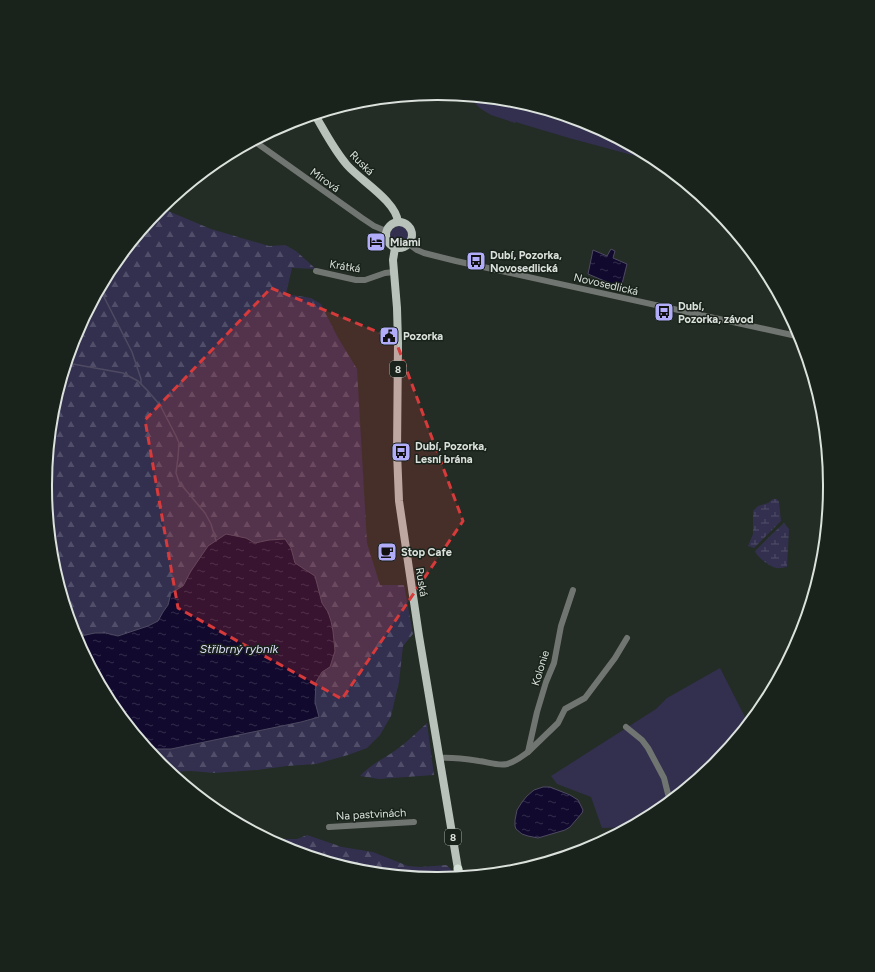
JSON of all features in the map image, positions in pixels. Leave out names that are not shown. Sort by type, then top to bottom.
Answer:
[{"type":"main road","name":"Ruská","points":[[318,120],[343,160],[357,175],[387,201],[398,217],[398,222]]},
{"type":"main road","points":[[398,222],[403,222],[410,228],[412,236],[409,244],[402,248],[395,248],[391,246],[386,240],[385,236],[387,228],[391,224],[398,222]]},
{"type":"main road","name":"Ruská","points":[[395,248],[393,254],[398,343],[398,495],[439,758],[459,871]]},
{"type":"street","name":"Mírová","points":[[259,144],[362,219],[386,231]]},
{"type":"street","name":"Novosedlická","points":[[409,244],[424,253],[456,261],[793,336]]},
{"type":"street","name":"Krátká","points":[[316,271],[356,280],[365,280],[385,273],[394,272]]},
{"type":"street","name":"Kolonie","points":[[528,752],[537,712],[546,682],[554,663],[561,626],[573,590]]},
{"type":"street","points":[[439,758],[468,759],[498,764],[506,764],[516,761],[528,752],[558,723],[565,709],[585,698],[615,658],[627,638]]},
{"type":"street","points":[[626,727],[642,740],[648,748],[664,778],[668,795]]},
{"type":"street","name":"Na pastvinách","points":[[329,826],[414,822]]},
{"type":"highlighted area","points":[[271,288],[395,339],[463,521],[342,699],[178,608],[145,420]]},
{"type":"green space","points":[[474,102],[513,108],[561,121],[608,140],[638,157],[516,122],[515,123],[491,115]]},
{"type":"green space","points":[[167,211],[211,229],[269,246],[285,245],[296,251],[316,269],[292,268],[286,294],[311,298],[321,304],[337,336],[357,369],[367,543],[380,585],[404,585],[413,634],[403,646],[399,682],[391,716],[380,735],[367,748],[316,764],[214,773],[178,772],[156,749],[171,749],[301,722],[318,717],[315,702],[316,682],[322,672],[330,667],[335,651],[333,630],[328,612],[322,603],[315,576],[295,563],[291,548],[285,539],[255,543],[246,538],[191,571],[183,586],[171,593],[168,605],[158,621],[118,636],[106,633],[95,633],[82,636],[72,610],[59,561],[55,536],[52,486],[55,436],[59,411],[72,362],[92,315],[117,272],[132,251]]},
{"type":"green space","points":[[399,226],[405,229],[408,235],[405,241],[399,244],[393,241],[390,235],[393,229]]},
{"type":"green space","points":[[773,499],[777,499],[779,502],[781,521],[754,548],[748,546],[753,534],[753,511],[758,506],[768,503]]},
{"type":"green space","points":[[784,523],[789,529],[787,567],[778,568],[771,566],[764,561],[755,551]]},
{"type":"green space","points":[[720,668],[745,718],[710,759],[672,792],[652,807],[616,827],[602,828],[591,797],[557,784],[551,776],[656,709],[667,698]]},
{"type":"green space","points":[[427,723],[434,775],[379,779],[360,776],[372,765],[400,747]]},
{"type":"green space","points":[[307,835],[342,847],[373,852],[408,866],[421,867],[446,865],[452,871],[412,871],[362,864],[314,851],[283,839],[297,839]]},
{"type":"water","points":[[611,249],[615,251],[613,258],[627,264],[621,288],[588,274],[593,250],[607,256]]},
{"type":"water","name":"Stříbrný rybník","points":[[226,534],[246,538],[255,543],[285,539],[291,548],[295,563],[315,576],[322,603],[328,612],[331,621],[335,651],[330,667],[322,672],[316,682],[315,702],[319,717],[171,749],[156,749],[132,721],[117,700],[104,679],[82,636],[95,633],[106,633],[118,636],[158,621],[168,605],[171,593],[183,586],[208,546]]},
{"type":"water","points":[[543,787],[550,787],[578,800],[583,810],[582,813],[570,827],[565,830],[538,838],[522,834],[516,829],[515,826],[517,810],[527,796],[534,790]]},
{"type":"waterway","points":[[103,295],[132,352],[141,379],[141,384]]},
{"type":"waterway","points":[[71,364],[123,373],[138,381],[160,405],[179,443],[176,473],[179,482],[205,513],[211,524],[216,541]]},
{"type":"place","name":"Miami","points":[[376,242]]},
{"type":"place","name":"Dubí, Pozorka, Novosedlická","points":[[476,261]]},
{"type":"place","name":"Dubí, Pozorka, závod","points":[[664,312]]},
{"type":"place","name":"Pozorka","points":[[389,336]]},
{"type":"place","name":"Dubí, Pozorka, Lesní brána","points":[[401,452]]},
{"type":"place","name":"Stop Cafe","points":[[387,552]]}]
